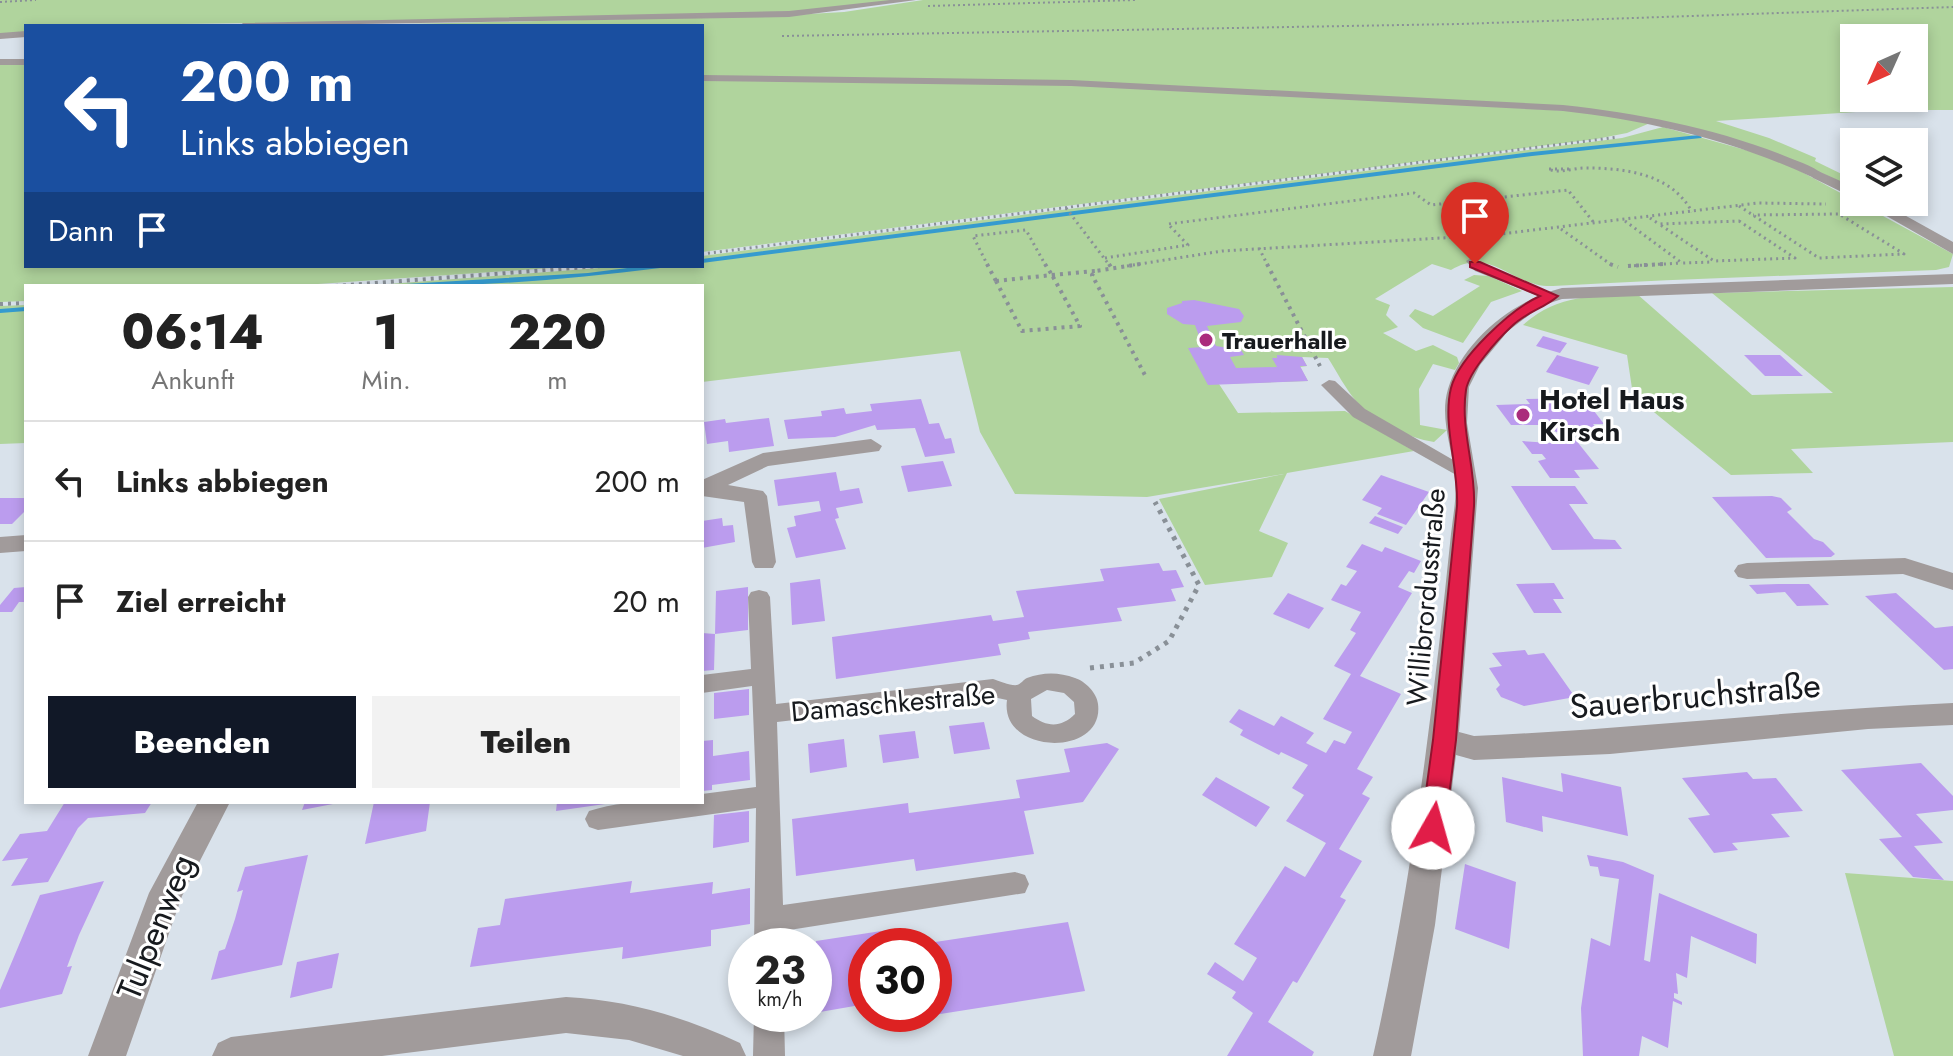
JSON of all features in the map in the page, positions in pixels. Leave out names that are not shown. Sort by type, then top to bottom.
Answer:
[{"type":"street","points":[[1818,175],[1840,186]]},
{"type":"street","points":[[1895,216],[1953,249]]},
{"type":"street","name":"Willibrordusstraße","points":[[1392,1056],[1416,932],[1445,740],[1465,517],[1465,472],[1457,413],[1458,388],[1479,354],[1507,322],[1526,307],[1551,296],[1673,288],[1953,279]]},
{"type":"street","points":[[704,488],[763,460],[871,446]]},
{"type":"street","points":[[704,489],[755,496],[764,562]]},
{"type":"street","points":[[0,545],[24,543]]},
{"type":"street","points":[[1747,571],[1905,566],[1953,582]]},
{"type":"street","name":"Sauerbruchstraße","points":[[1445,740],[1474,748],[1594,742],[1868,718],[1953,714]]},
{"type":"street","name":"Tulpenweg","points":[[107,1056],[166,893],[213,804]]},
{"type":"street","points":[[251,1055],[566,1015],[596,1015],[645,1024],[727,1056]]},
{"type":"lane","points":[[334,24],[789,14],[916,3]]},
{"type":"lane","points":[[0,36],[24,34]]},
{"type":"lane","points":[[0,62],[24,62]]},
{"type":"lane","points":[[704,78],[1100,84],[1537,106],[1661,123],[1756,148],[1818,175]]},
{"type":"lane","points":[[1473,261],[1480,268],[1551,296]]},
{"type":"lane","points":[[1329,385],[1359,413],[1465,472]]},
{"type":"lane","name":"Damaschkestraße","points":[[759,597],[769,796],[769,928]]},
{"type":"lane","name":"Damaschkestraße","points":[[704,684],[764,676]]},
{"type":"lane","name":"Damaschkestraße","points":[[1060,681],[1071,685],[1086,699],[1087,716],[1074,730],[1064,734],[1040,733],[1030,728],[1018,712],[1020,695],[1036,683],[1060,681]]},
{"type":"lane","name":"Damaschkestraße","points":[[766,714],[993,688],[1020,695]]},
{"type":"lane","points":[[598,819],[769,796]]},
{"type":"lane","name":"Damaschkestraße","points":[[794,928],[1015,884]]},
{"type":"lane","points":[[769,1032],[769,1056]]},
{"type":"path","points":[[0,2],[36,0]]},
{"type":"path","points":[[916,3],[1135,0]]},
{"type":"path","points":[[781,36],[1459,24],[1953,7]]},
{"type":"path","points":[[704,254],[1603,140],[1661,123]]},
{"type":"path","points":[[1569,169],[1618,171],[1651,178],[1681,194],[1692,212]]},
{"type":"path","points":[[1105,258],[1188,245],[1168,224],[1414,193],[1431,205],[1568,190],[1595,225]]},
{"type":"path","points":[[996,281],[1096,271],[1179,256],[1259,248],[1445,239],[1560,229],[1778,202],[1840,203]]},
{"type":"path","points":[[1738,206],[1819,258],[1904,254],[1839,214],[1753,215]]},
{"type":"path","points":[[1066,207],[1111,267]]},
{"type":"path","points":[[1649,217],[1714,261]]},
{"type":"path","points":[[1625,221],[1682,263]]},
{"type":"path","points":[[1560,229],[1614,267],[1795,258],[1739,221],[1659,224]]},
{"type":"path","points":[[1026,230],[1080,326],[1022,331],[996,281],[973,236],[1026,230]]},
{"type":"path","points":[[1259,248],[1329,385]]},
{"type":"path","points":[[362,284],[574,268]]},
{"type":"path","points":[[1096,271],[1092,275],[1147,379]]},
{"type":"path","points":[[0,304],[24,303]]},
{"type":"path","points":[[1071,685],[1091,667],[1134,663],[1169,641],[1199,585],[1155,502]]},
{"type":"green space","points":[[0,0],[905,0],[836,10],[558,19],[24,24],[24,33],[0,34]]},
{"type":"green space","points":[[923,0],[1953,0],[1953,110],[1928,110],[1928,24],[1840,24],[1840,112],[1856,112],[1716,121],[1769,138],[1816,158],[1815,161],[1840,173],[1840,182],[1801,163],[1622,114],[1118,84],[704,77],[704,24],[407,24],[791,15],[844,12]]},
{"type":"green space","points":[[24,63],[24,268],[551,268],[318,284],[24,284],[24,301],[0,302],[0,64]]},
{"type":"green space","points":[[704,80],[1097,85],[1542,108],[1613,115],[1650,123],[1627,133],[704,252]]},
{"type":"green space","points":[[1663,127],[1778,159],[1840,193],[1840,216],[1883,216],[1953,254],[1949,267],[1936,270],[1553,286],[1526,281],[1478,262],[1451,270],[1432,264],[1375,299],[1390,305],[1386,315],[1398,327],[1383,333],[1416,351],[1433,345],[1457,357],[1459,363],[1455,370],[1433,364],[1419,389],[1420,425],[1447,430],[1434,442],[1402,433],[1381,422],[1352,396],[1328,358],[1302,357],[1307,366],[1300,367],[1308,381],[1219,384],[1238,413],[1345,411],[1414,451],[1287,473],[1259,531],[1288,543],[1272,577],[1205,585],[1159,499],[1284,474],[1147,497],[1015,494],[980,432],[960,351],[704,382],[704,284],[388,284],[599,268],[704,268],[704,256],[1622,138]]},
{"type":"green space","points":[[1474,275],[1489,276],[1522,291],[1491,302],[1463,343],[1423,328],[1409,316],[1415,309],[1433,316],[1480,286],[1464,280]]},
{"type":"green space","points":[[1953,287],[1953,442],[1791,449],[1813,473],[1731,475],[1633,395],[1627,355],[1523,325],[1563,302],[1637,294],[1752,395],[1833,393],[1712,293]]},
{"type":"green space","points":[[24,305],[24,443],[0,444],[0,306]]},
{"type":"green space","points":[[1845,873],[1953,881],[1953,1056],[1894,1056]]},
{"type":"building","name":"Trauerhalle","points":[[1194,300],[1239,309],[1244,316],[1241,322],[1207,326],[1216,346],[1241,350],[1244,355],[1230,357],[1236,368],[1277,367],[1272,358],[1277,358],[1277,355],[1302,357],[1307,366],[1300,366],[1308,381],[1208,385],[1188,348],[1203,347],[1195,325],[1183,324],[1167,314],[1167,308],[1182,301]]},
{"type":"building","points":[[1543,336],[1567,343],[1560,353],[1536,346]]},
{"type":"building","points":[[1557,355],[1599,367],[1589,385],[1546,372]]},
{"type":"building","points":[[1744,355],[1780,355],[1803,376],[1765,376]]},
{"type":"building","points":[[1584,398],[1604,424],[1593,424],[1599,431],[1556,432],[1550,425],[1511,425],[1496,405],[1530,404],[1526,399]]},
{"type":"building","points":[[921,399],[929,424],[939,423],[945,439],[951,438],[955,453],[925,457],[915,428],[877,430],[875,425],[835,437],[788,439],[784,420],[822,416],[821,411],[844,408],[846,414],[872,411],[870,404]]},
{"type":"building","points":[[769,418],[774,446],[729,452],[728,441],[707,444],[704,422]]},
{"type":"building","points":[[1554,439],[1575,439],[1599,469],[1574,470],[1580,478],[1550,478],[1538,461],[1546,459],[1542,454],[1532,454],[1522,441],[1550,443]]},
{"type":"building","points":[[943,461],[952,486],[908,492],[901,466]]},
{"type":"building","points":[[836,472],[840,491],[859,488],[863,503],[836,508],[839,518],[835,519],[846,549],[796,558],[787,528],[796,526],[794,516],[821,511],[819,501],[778,506],[774,480]]},
{"type":"building","points":[[1381,475],[1429,492],[1406,525],[1377,514],[1382,508],[1362,500]]},
{"type":"building","points":[[1511,486],[1575,486],[1588,504],[1569,504],[1594,539],[1615,540],[1622,549],[1552,550]]},
{"type":"building","points":[[1712,497],[1781,498],[1792,509],[1787,512],[1814,539],[1823,542],[1835,554],[1831,557],[1766,558]]},
{"type":"building","points":[[0,498],[24,498],[24,512],[12,524],[0,524]]},
{"type":"building","points":[[1375,516],[1403,527],[1398,534],[1369,523]]},
{"type":"building","points":[[722,518],[723,526],[733,525],[735,542],[704,548],[704,521]]},
{"type":"building","points":[[1362,544],[1382,552],[1385,547],[1421,561],[1414,573],[1409,571],[1398,587],[1412,593],[1360,676],[1401,694],[1357,769],[1373,777],[1362,794],[1370,798],[1339,849],[1362,861],[1340,897],[1346,900],[1297,983],[1293,981],[1268,1022],[1314,1052],[1312,1056],[1227,1056],[1253,1013],[1232,998],[1236,992],[1207,974],[1215,962],[1243,981],[1257,958],[1234,944],[1285,866],[1305,877],[1326,843],[1286,821],[1304,795],[1292,788],[1308,765],[1281,752],[1279,755],[1240,735],[1243,730],[1229,722],[1239,709],[1274,726],[1281,716],[1314,733],[1306,743],[1326,753],[1334,740],[1345,744],[1352,732],[1323,719],[1351,674],[1334,666],[1356,633],[1350,630],[1361,612],[1331,600],[1341,584],[1346,586],[1357,571],[1346,567]]},
{"type":"building","points":[[1159,563],[1163,571],[1176,570],[1184,587],[1171,589],[1176,601],[1117,608],[1122,621],[1028,632],[1030,639],[998,644],[1001,655],[836,679],[832,637],[991,615],[993,621],[1024,617],[1016,591],[1104,581],[1100,569]]},
{"type":"building","points":[[820,579],[825,621],[792,625],[790,583]]},
{"type":"building","points":[[1554,583],[1564,599],[1553,599],[1562,613],[1534,613],[1516,584]]},
{"type":"building","points":[[1809,584],[1829,605],[1797,606],[1785,592],[1757,594],[1749,585]]},
{"type":"building","points":[[24,587],[24,602],[19,602],[12,612],[0,612],[0,605],[14,588]]},
{"type":"building","points":[[748,587],[748,630],[715,634],[716,591]]},
{"type":"building","points":[[1288,593],[1324,608],[1309,629],[1273,614]]},
{"type":"building","points":[[1896,593],[1935,628],[1953,626],[1953,669],[1944,670],[1865,596]]},
{"type":"building","points":[[704,633],[715,634],[714,670],[704,671]]},
{"type":"building","points":[[1525,650],[1528,655],[1544,653],[1575,697],[1524,706],[1501,697],[1496,689],[1500,685],[1489,668],[1502,666],[1492,653]]},
{"type":"building","points":[[749,689],[749,715],[714,719],[714,693]]},
{"type":"building","points":[[984,722],[990,749],[954,754],[949,726]]},
{"type":"building","points":[[915,731],[919,758],[883,763],[879,735]]},
{"type":"building","points":[[844,739],[847,767],[810,773],[808,744]]},
{"type":"building","points":[[713,740],[713,756],[749,751],[750,780],[712,785],[712,790],[704,791],[704,741]]},
{"type":"building","points":[[1107,743],[1119,749],[1083,802],[1024,811],[1034,854],[916,871],[914,859],[796,876],[792,819],[908,803],[909,813],[1020,798],[1016,780],[1070,772],[1064,749]]},
{"type":"building","points":[[1921,763],[1953,796],[1953,810],[1916,814],[1943,843],[1914,846],[1944,880],[1913,877],[1879,839],[1902,837],[1841,770]]},
{"type":"building","points":[[1747,772],[1753,779],[1776,778],[1803,811],[1771,814],[1790,837],[1732,843],[1738,850],[1714,853],[1688,818],[1710,815],[1682,778]]},
{"type":"building","points":[[1561,773],[1621,787],[1628,836],[1542,816],[1543,832],[1506,822],[1502,777],[1563,792]]},
{"type":"building","points":[[1216,777],[1270,807],[1256,827],[1202,795]]},
{"type":"building","points":[[64,804],[151,804],[145,813],[88,818],[78,828],[48,882],[11,886],[28,858],[2,861],[20,834],[47,831]]},
{"type":"building","points":[[304,804],[333,804],[302,810]]},
{"type":"building","points":[[374,804],[430,804],[426,831],[365,844]]},
{"type":"building","points":[[557,804],[605,804],[556,811]]},
{"type":"building","points":[[749,811],[749,842],[713,848],[714,815]]},
{"type":"building","points":[[308,855],[282,965],[211,980],[219,951],[225,949],[235,919],[243,890],[237,892],[245,867]]},
{"type":"building","points":[[1587,855],[1623,862],[1654,875],[1644,960],[1650,962],[1659,893],[1757,934],[1756,964],[1691,936],[1687,978],[1676,973],[1678,994],[1674,993],[1674,998],[1682,1005],[1673,1001],[1668,1048],[1642,1036],[1639,1056],[1583,1056],[1581,1008],[1591,938],[1610,946],[1619,879],[1600,876],[1598,867],[1590,866]]},
{"type":"building","points":[[1465,864],[1516,882],[1509,949],[1455,929]]},
{"type":"building","points":[[104,881],[67,967],[72,966],[62,994],[0,1008],[0,990],[40,895]]},
{"type":"building","points":[[632,881],[630,893],[713,882],[712,894],[750,888],[750,924],[711,930],[711,946],[622,959],[623,947],[470,967],[478,928],[500,925],[505,899]]},
{"type":"building","points":[[1068,922],[1085,991],[952,1012],[952,939]]},
{"type":"building","points":[[848,936],[848,1007],[832,1010],[832,939]]},
{"type":"building","points":[[339,953],[332,988],[290,998],[297,962]]},
{"type":"waterway","points":[[704,261],[1532,154],[1699,137]]},
{"type":"waterway","points":[[439,284],[588,275],[644,268]]},
{"type":"waterway","points":[[0,311],[24,309]]},
{"type":"place","name":"Trauerhalle","points":[[1206,340]]},
{"type":"place","name":"Hotel Haus Kirsch","points":[[1523,415]]},
{"type":"route","points":[[1433,828],[1445,740],[1466,506],[1467,484],[1458,433],[1458,388],[1479,354],[1507,322],[1526,307],[1551,296],[1475,264]]}]
